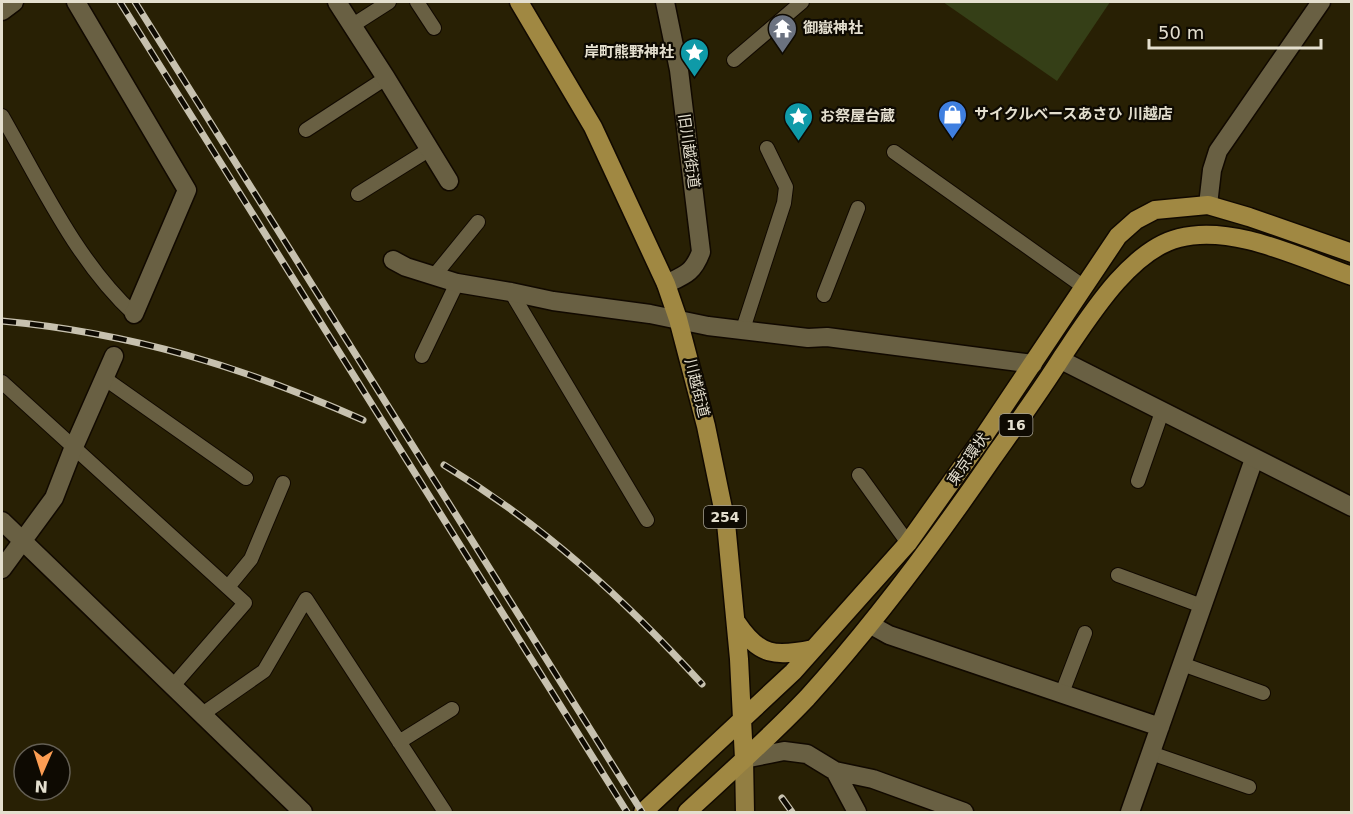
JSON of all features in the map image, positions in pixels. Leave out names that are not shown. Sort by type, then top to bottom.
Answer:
[{"type":"highway","name":"川越街道","points":[[519,2],[593,127],[666,284],[694,372],[726,523],[736,621],[744,759]]},
{"type":"highway","name":"東京環状","points":[[642,813],[742,721],[813,649],[908,543],[1119,236],[1136,220],[1155,210],[1208,205],[1249,216],[1352,253]]},
{"type":"highway","name":"東京環状","points":[[687,813],[806,699],[871,625],[958,508],[1081,329],[1138,259],[1177,238],[1202,234],[1227,235],[1249,240],[1352,276]]},
{"type":"highway","points":[[736,621],[749,641],[763,650],[778,653],[813,649]]},
{"type":"main road","name":"川越街道","points":[[744,759],[745,813]]},
{"type":"street","points":[[2,11],[14,2]]},
{"type":"street","points":[[76,2],[187,190],[134,314]]},
{"type":"street","points":[[337,2],[449,182]]},
{"type":"street","name":"旧川越街道","points":[[666,2],[679,70],[701,252],[688,274],[666,284]]},
{"type":"street","points":[[1208,205],[1212,170],[1218,151],[1321,2]]},
{"type":"street","points":[[393,260],[406,267],[457,283],[553,301],[678,319],[708,326],[808,338],[827,338],[1033,364]]},
{"type":"street","points":[[2,569],[54,498],[114,356]]},
{"type":"street","points":[[1061,360],[1352,507]]},
{"type":"street","points":[[1130,813],[1254,459]]},
{"type":"street","points":[[2,521],[303,813]]},
{"type":"street","points":[[871,625],[889,634],[1160,727]]},
{"type":"street","points":[[744,759],[784,751],[807,754],[835,771],[873,779],[964,813]]},
{"type":"street","points":[[835,771],[857,813]]},
{"type":"lane","points":[[353,25],[389,2]]},
{"type":"lane","points":[[417,2],[434,28]]},
{"type":"lane","points":[[734,60],[802,2]]},
{"type":"lane","points":[[306,130],[386,78]]},
{"type":"lane","points":[[2,116],[67,229],[114,296],[134,314]]},
{"type":"lane","points":[[743,329],[784,203],[786,187],[767,148]]},
{"type":"lane","points":[[358,194],[430,149]]},
{"type":"lane","points":[[894,152],[1084,287]]},
{"type":"lane","points":[[824,295],[858,208]]},
{"type":"lane","points":[[434,276],[478,222]]},
{"type":"lane","points":[[422,356],[457,283]]},
{"type":"lane","points":[[512,292],[647,520]]},
{"type":"lane","points":[[104,378],[246,478]]},
{"type":"lane","points":[[2,382],[245,603],[172,687]]},
{"type":"lane","points":[[1138,481],[1162,412]]},
{"type":"lane","points":[[860,475],[908,543]]},
{"type":"lane","points":[[228,587],[251,559],[283,483]]},
{"type":"lane","points":[[1118,575],[1202,606]]},
{"type":"lane","points":[[201,715],[264,671],[306,599],[445,813]]},
{"type":"lane","points":[[1062,693],[1085,633]]},
{"type":"lane","points":[[1182,664],[1263,693]]},
{"type":"lane","points":[[399,742],[452,709]]},
{"type":"lane","points":[[1151,753],[1249,787]]},
{"type":"green space","points":[[943,2],[1110,2],[1057,81]]},
{"type":"railway","points":[[120,2],[627,812]]},
{"type":"railway","points":[[135,2],[642,812]]},
{"type":"railway","points":[[2,321],[97,334],[187,355],[275,384],[363,420]]},
{"type":"railway","points":[[444,465],[516,513],[581,565],[642,622],[702,684]]},
{"type":"railway","points":[[782,798],[792,812]]},
{"type":"place","name":"御嶽神社","points":[[782,54]]},
{"type":"place","name":"岸町熊野神社","points":[[695,78]]},
{"type":"place","name":"サイクルベースあさひ 川越店","points":[[953,140]]},
{"type":"place","name":"お祭屋台蔵","points":[[799,142]]}]
